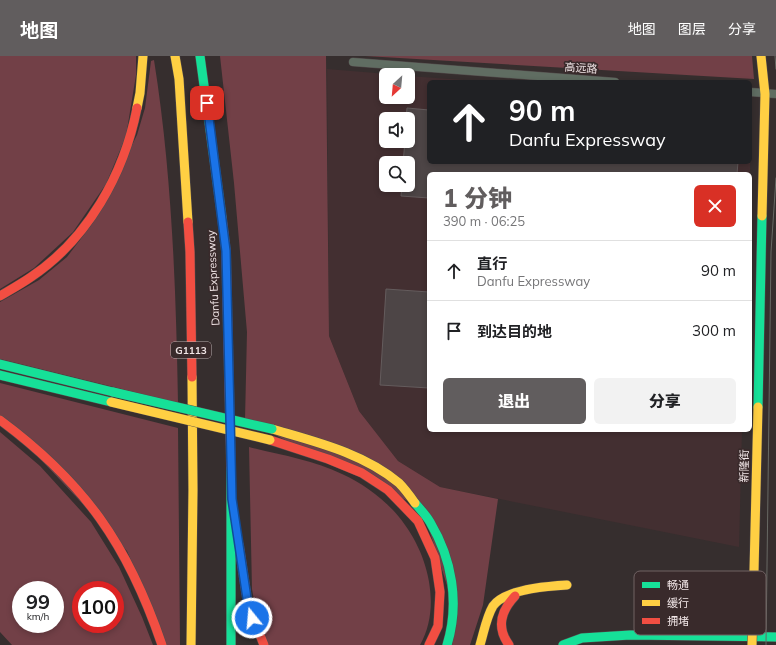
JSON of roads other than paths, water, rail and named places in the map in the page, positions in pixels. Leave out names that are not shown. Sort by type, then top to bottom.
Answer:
[{"type":"main road","points":[[0,296],[14,289],[51,262],[74,239],[110,188],[120,168],[132,131],[141,90],[143,56]]},
{"type":"main road","name":"Danfu Expressway","points":[[175,56],[179,79],[190,252],[193,490],[191,645]]},
{"type":"main road","name":"Danfu Expressway","points":[[200,56],[226,251],[232,499],[231,645]]},
{"type":"main road","name":"新隆街","points":[[754,571],[765,94],[761,56]]},
{"type":"main road","points":[[0,364],[112,392],[272,429],[330,446],[368,462],[400,484],[430,521],[448,560],[454,595],[451,632],[447,645]]},
{"type":"main road","points":[[0,375],[270,440],[328,459],[362,473],[388,490],[418,521],[435,558],[440,592],[438,626],[429,645]]},
{"type":"main road","points":[[0,420],[36,447],[77,488],[106,526],[130,566],[152,614],[162,645]]},
{"type":"main road","points":[[232,499],[248,605],[264,645]]},
{"type":"main road","points":[[480,645],[490,614],[495,604],[504,598],[518,593],[544,587],[567,585]]},
{"type":"main road","points":[[509,645],[505,641],[500,625],[502,613],[508,602],[518,593]]},
{"type":"main road","points":[[563,645],[582,638],[630,635],[776,637]]},
{"type":"main road","name":"新隆街","points":[[752,635],[752,645]]},
{"type":"street","name":"高远路","points":[[352,62],[590,80]]},
{"type":"street","points":[[752,92],[776,94]]},
{"type":"tram line","points":[[775,56],[776,69]]},
{"type":"tram line","points":[[766,645],[771,252],[776,178]]}]
